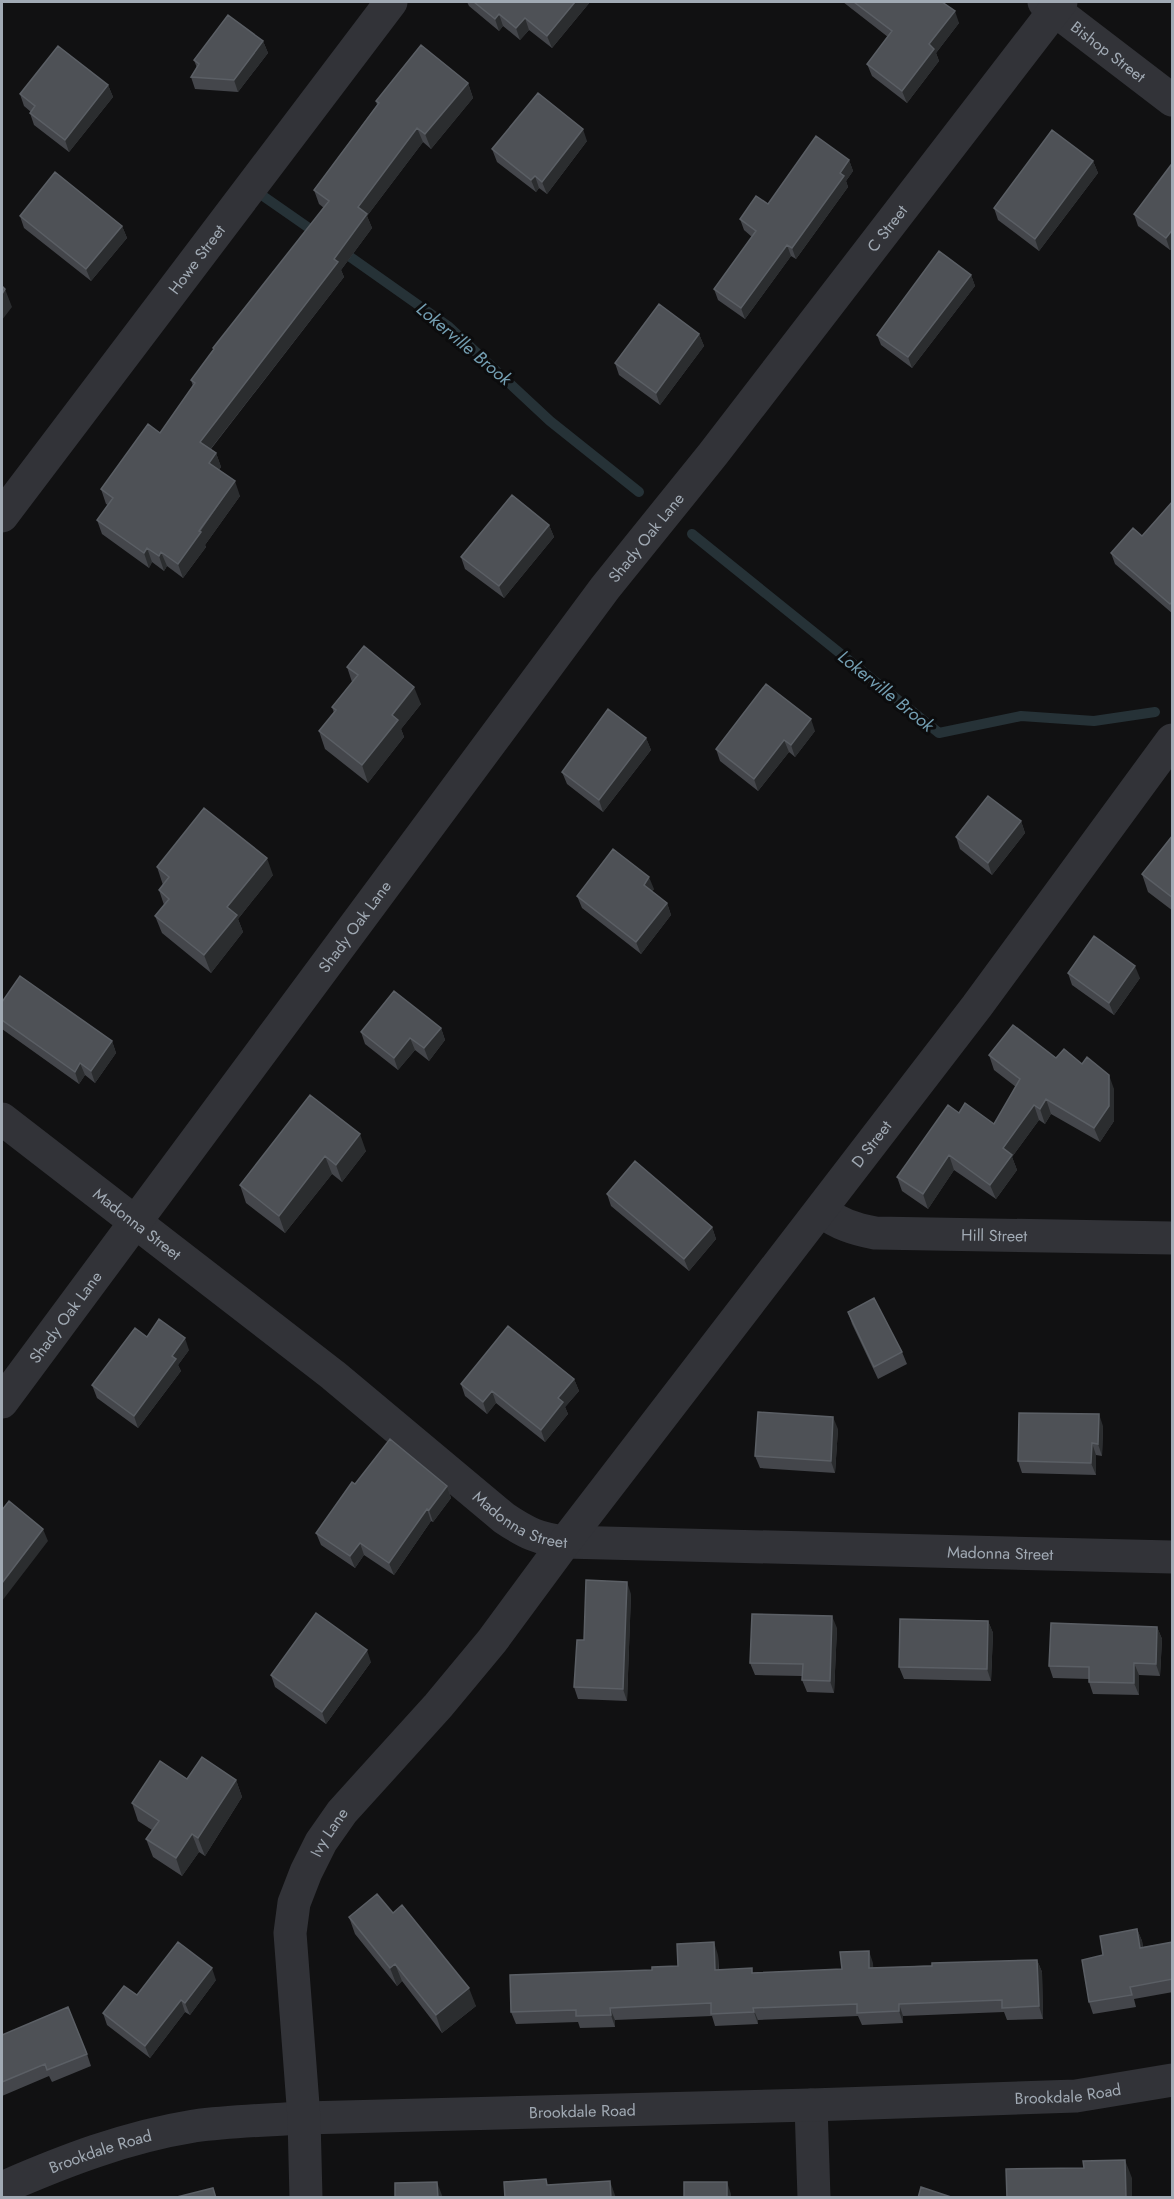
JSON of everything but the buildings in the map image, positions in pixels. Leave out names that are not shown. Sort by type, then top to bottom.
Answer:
[{"type":"street","name":"Howe Street","points":[[2,516],[391,2]]},
{"type":"street","name":"Bishop Street","points":[[1053,4],[1173,100]]},
{"type":"street","name":"C Street","points":[[713,454],[1053,4]]},
{"type":"street","name":"Shady Oak Lane","points":[[2,1402],[605,588],[713,454]]},
{"type":"street","name":"D Street","points":[[565,1542],[977,1006],[1173,740]]},
{"type":"street","name":"Madonna Street","points":[[2,1119],[333,1375],[504,1518],[526,1532],[546,1539],[565,1542],[1173,1557]]},
{"type":"street","name":"Hill Street","points":[[821,1211],[838,1223],[856,1230],[875,1233],[1173,1238]]},
{"type":"street","name":"Ivy Lane","points":[[306,2198],[304,2118],[290,1933],[294,1903],[306,1872],[321,1842],[342,1812],[465,1674],[565,1542]]},
{"type":"street","name":"Brookdale Road","points":[[2,2188],[75,2157],[152,2135],[222,2123],[304,2118],[1076,2096],[1173,2080]]},
{"type":"street","points":[[812,2105],[813,2198]]},
{"type":"waterway","name":"Lokerville Brook","points":[[253,189],[319,235]]},
{"type":"waterway","name":"Lokerville Brook","points":[[339,249],[448,326],[550,421],[639,492]]},
{"type":"waterway","name":"Lokerville Brook","points":[[692,534],[939,733],[1021,716],[1094,721],[1155,712]]}]
